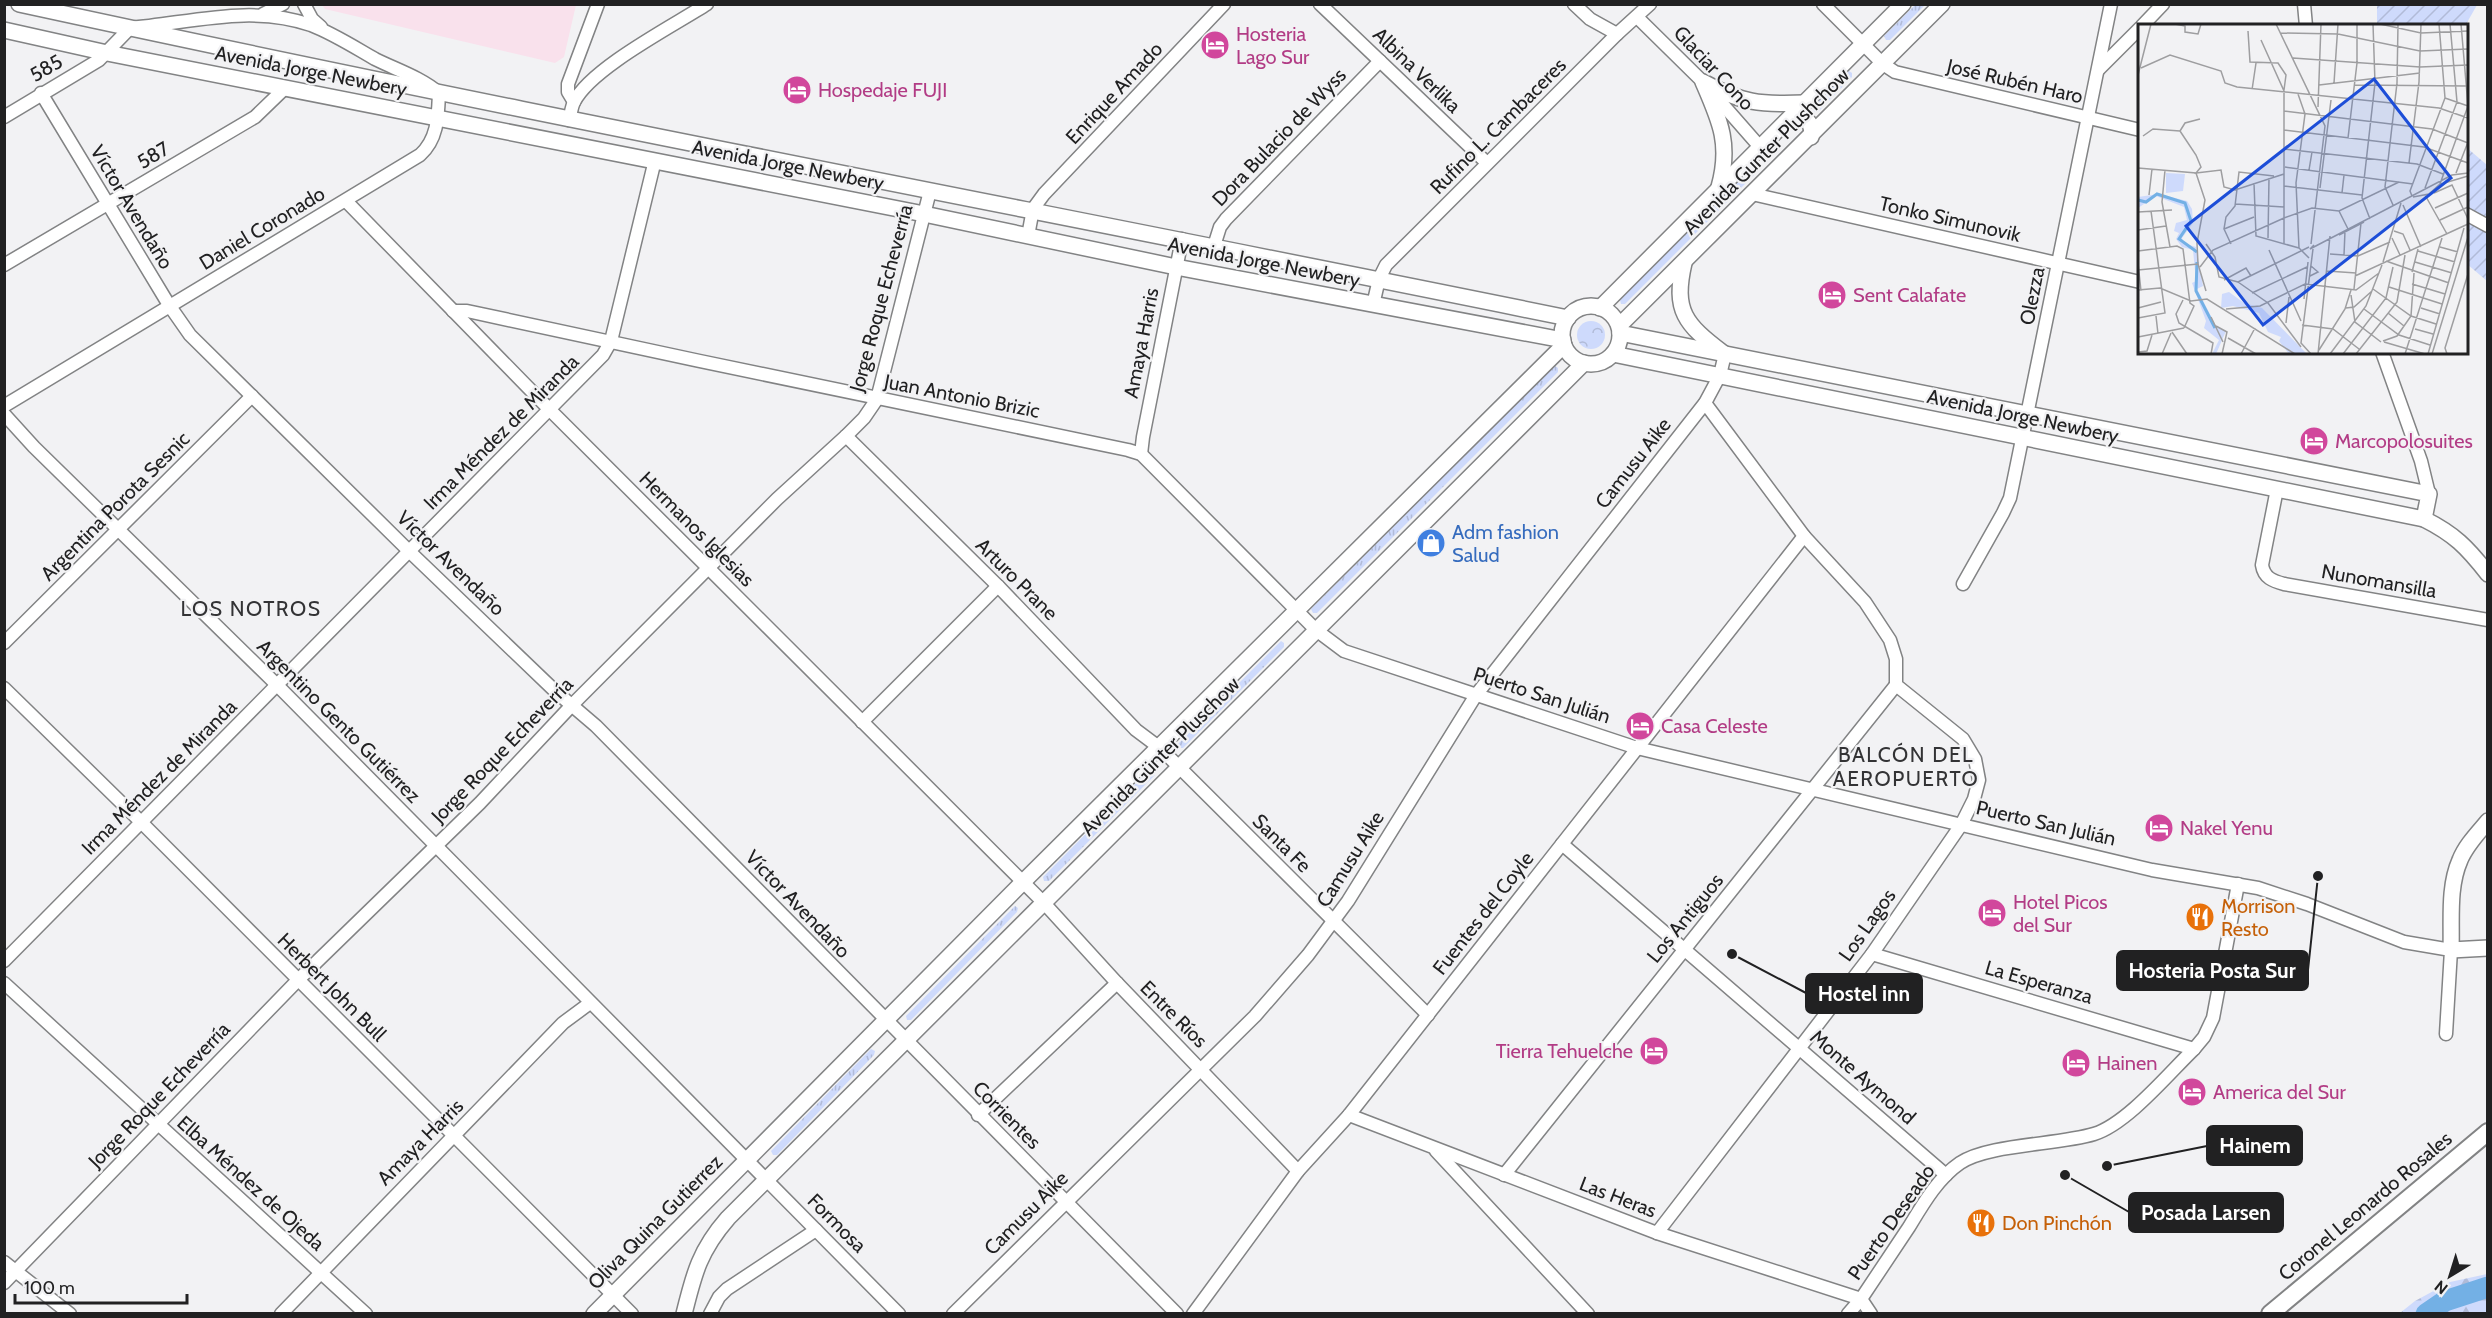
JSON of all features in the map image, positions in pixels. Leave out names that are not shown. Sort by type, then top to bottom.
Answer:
[{"type":"main road","name":"Coronel Leonardo Rosales","points":[[2270,1314],[2487,1132]]},
{"type":"street","name":"Avenida Jorge Newbery","points":[[19,4],[569,120],[1033,209],[1568,318]]},
{"type":"street","points":[[260,15],[283,4]]},
{"type":"street","points":[[304,4],[312,19],[326,31]]},
{"type":"street","points":[[574,102],[568,92],[568,84],[598,4]]},
{"type":"street","points":[[569,120],[574,102],[597,77],[620,58],[707,4]]},
{"type":"street","name":"Enrique Amado","points":[[1033,209],[1044,194],[1224,4]]},
{"type":"street","name":"Albina Verlika","points":[[1320,4],[1487,163]]},
{"type":"street","points":[[1574,4],[1590,19],[1617,34]]},
{"type":"street","name":"Rufino L. Cambaceres","points":[[1378,279],[1386,265],[1617,34],[1650,4]]},
{"type":"street","points":[[1823,4],[1883,64]]},
{"type":"street","name":"Avenida Gunter Plushchow","points":[[1600,308],[1903,4]]},
{"type":"street","name":"Avenida Gunter Plushchow","points":[[1619,330],[1942,4]]},
{"type":"street","name":"Olezza","points":[[1963,584],[2010,498],[2111,4]]},
{"type":"street","points":[[2144,24],[2163,4]]},
{"type":"street","points":[[2304,4],[2306,24]]},
{"type":"street","points":[[130,28],[155,26],[182,20],[260,15],[299,21],[326,31],[378,60],[426,82],[439,93]]},
{"type":"street","name":"Glaciar Cono","points":[[1637,17],[1702,82],[1760,147]]},
{"type":"street","name":"585","points":[[4,117],[99,60],[130,28]]},
{"type":"street","name":"Avenida Jorge Newbery","points":[[4,30],[924,214],[1176,267],[1564,342]]},
{"type":"street","points":[[2097,71],[2138,30]]},
{"type":"street","name":"Dora Bulacio de Wyss","points":[[1214,246],[1220,227],[1226,219],[1380,61]]},
{"type":"street","name":"José Rubén Haro","points":[[1883,64],[1901,74],[2138,130]]},
{"type":"street","points":[[1702,82],[1743,101],[1762,104],[1804,103]]},
{"type":"street","points":[[1702,82],[1724,133],[1725,157],[1718,189]]},
{"type":"street","name":"587","points":[[4,265],[255,117],[285,88]]},
{"type":"street","name":"Víctor Avendaño","points":[[41,93],[190,336],[410,552],[596,726],[885,1021]]},
{"type":"street","name":"Daniel Coronado","points":[[4,406],[346,201],[427,149],[433,139],[438,117],[439,93]]},
{"type":"street","points":[[1791,117],[1800,116],[1808,120],[1812,128],[1810,137]]},
{"type":"street","points":[[1760,147],[1760,155],[1767,165],[1773,168],[1779,167]]},
{"type":"street","name":"Irma Méndez de Miranda","points":[[4,961],[603,356],[611,342],[655,160]]},
{"type":"street","name":"Jorge Roque Echeverría","points":[[4,1283],[298,980],[480,803],[572,705],[708,568],[864,418],[877,399],[930,191]]},
{"type":"street","name":"Tonko Simunovik","points":[[1752,194],[2138,282]]},
{"type":"street","name":"Hermanos Iglesias","points":[[346,201],[551,411],[1022,883]]},
{"type":"street","points":[[1028,236],[1033,209]]},
{"type":"street","points":[[2468,215],[2487,226]]},
{"type":"street","name":"Amaya Harris","points":[[1142,454],[1143,437],[1182,239]]},
{"type":"street","points":[[1684,262],[1678,297],[1691,326],[1725,354]]},
{"type":"street","points":[[1373,305],[1378,279]]},
{"type":"street","points":[[1582,308],[1600,308],[1611,314],[1619,330],[1620,340],[1613,354],[1600,363],[1584,363],[1574,358],[1564,342],[1564,324],[1568,318],[1582,308]]},
{"type":"street","name":"Juan Antonio Brizic","points":[[453,311],[467,311],[1142,454]]},
{"type":"street","name":"Avenida Jorge Newbery","points":[[1619,330],[1725,354],[2429,494]]},
{"type":"street","name":"Avenida Günter Pluschow","points":[[746,1160],[1564,342]]},
{"type":"street","name":"Avenida Jorge Newbery","points":[[1613,354],[2424,519],[2459,539],[2487,574]]},
{"type":"street","name":"Camusu Aike","points":[[953,1314],[1254,1016],[1334,922],[1476,695],[1704,403],[1720,375],[1725,354]]},
{"type":"street","points":[[2383,354],[2421,461],[2429,494],[2424,519]]},
{"type":"street","name":"Avenida Günter Pluschow","points":[[684,1314],[698,1263],[706,1246],[728,1218],[1584,363]]},
{"type":"street","name":"Argentina Porota Sesnic","points":[[4,643],[252,396]]},
{"type":"street","points":[[1704,403],[1804,536],[1865,602],[1890,640],[1896,659],[1896,685]]},
{"type":"street","name":"Argentino Gento Gutiérrez","points":[[4,414],[33,447],[277,685],[746,1160]]},
{"type":"street","name":"Arturo Prane","points":[[846,436],[998,586],[1136,730],[1160,748]]},
{"type":"street","points":[[2220,477],[2224,453]]},
{"type":"street","points":[[1142,454],[1297,611]]},
{"type":"street","name":"Nunomansilla","points":[[2277,489],[2262,558],[2263,571],[2266,576],[2284,584],[2487,620]]},
{"type":"street","name":"Fuentes del Coyle","points":[[1193,1314],[1298,1171],[1349,1115],[1804,536]]},
{"type":"street","points":[[862,722],[998,586]]},
{"type":"street","name":"Puerto San Julián","points":[[1297,611],[1316,630],[1344,651],[1637,748],[2152,870],[2238,884],[2290,898],[2404,942],[2451,950],[2487,948]]},
{"type":"street","name":"Los Lagos","points":[[1657,1233],[1872,954],[1961,825],[1974,799],[1979,780],[1975,759],[1963,739],[1896,685]]},
{"type":"street","name":"Los Antiguos","points":[[1504,1175],[1896,685]]},
{"type":"street","name":"Herbert John Bull","points":[[4,688],[141,822],[632,1314]]},
{"type":"street","name":"Santa Fe","points":[[1160,748],[1428,1015]]},
{"type":"street","points":[[2446,1034],[2453,884],[2464,852],[2487,821]]},
{"type":"street","name":"Monte Aymond","points":[[1562,844],[1946,1175]]},
{"type":"street","name":"Entre Ríos","points":[[1022,883],[1044,903],[1117,983],[1298,1171]]},
{"type":"street","name":"Puerto Deseado","points":[[1848,1314],[1861,1299],[1928,1198],[1946,1175],[1960,1163],[1974,1156],[2071,1140],[2108,1128],[2128,1114],[2204,1037],[2213,1018],[2238,884]]},
{"type":"street","name":"La Esperanza","points":[[1872,954],[2194,1048]]},
{"type":"street","name":"Elba Méndez de Ojeda","points":[[4,983],[366,1314]]},
{"type":"street","points":[[978,1115],[1117,983]]},
{"type":"street","name":"Amaya Harris","points":[[281,1314],[320,1271],[563,1023],[590,1003]]},
{"type":"street","name":"Corrientes","points":[[885,1021],[1177,1314]]},
{"type":"street","name":"Las Heras","points":[[1349,1115],[1657,1233],[1861,1299]]},
{"type":"street","points":[[1434,1148],[1588,1314]]},
{"type":"street","name":"Formosa","points":[[746,1160],[899,1314]]},
{"type":"street","name":"Oliva Quina Gutierrez","points":[[594,1314],[746,1160]]},
{"type":"street","points":[[710,1314],[719,1297],[727,1289],[816,1230]]},
{"type":"street","points":[[4,1262],[70,1314]]},
{"type":"street","points":[[1861,1299],[1871,1314]]},
{"type":"shaded area","points":[[322,5],[576,5],[564,57],[555,63],[325,9]]},
{"type":"green space","points":[[2377,4],[2477,5],[2466,24],[2377,24]]},
{"type":"green space","points":[[1915,5],[1925,5],[1890,40],[1886,40],[1884,36]]},
{"type":"green space","points":[[1849,71],[1852,77],[1818,112],[1814,112],[1812,108]]},
{"type":"green space","points":[[2468,149],[2487,165],[2487,281],[2468,265]]},
{"type":"green space","points":[[1752,168],[1755,174],[1625,304],[1621,304],[1620,300]]},
{"type":"green space","points":[[1591,321],[1601,325],[1605,335],[1601,345],[1591,349],[1581,345],[1577,335],[1581,325]]},
{"type":"green space","points":[[1555,366],[1558,372],[1317,613],[1313,613],[1311,609]]},
{"type":"green space","points":[[1281,641],[1284,647],[1183,748],[1179,748],[1178,744]]},
{"type":"green space","points":[[1150,769],[1155,771],[1155,775],[1049,881],[1044,881],[1043,877]]},
{"type":"green space","points":[[1015,906],[1018,908],[1017,912],[911,1020],[907,1020],[906,1016]]},
{"type":"green space","points":[[871,1049],[875,1051],[874,1055],[777,1155],[773,1155],[771,1151]]},
{"type":"green space","points":[[2487,1274],[2487,1313],[2400,1313],[2415,1301],[2450,1282]]},
{"type":"waterway","points":[[2426,1314],[2445,1301],[2488,1287]]},
{"type":"place","name":"Hosteria Lago Sur","points":[[1215,45]]},
{"type":"place","name":"Hospedaje FUJI","points":[[797,90]]},
{"type":"place","name":"Sent Calafate","points":[[1832,295]]},
{"type":"place","name":"Marcopolosuites","points":[[2314,441]]},
{"type":"place","name":"Adm fashion Salud","points":[[1431,543]]},
{"type":"place","name":"Casa Celeste","points":[[1640,726]]},
{"type":"place","name":"Nakel Yenu","points":[[2159,828]]},
{"type":"place","name":"Hosteria Posta Sur","points":[[2318,876]]},
{"type":"place","name":"Hotel Picos del Sur","points":[[1992,913]]},
{"type":"place","name":"Morrison Resto","points":[[2200,917]]},
{"type":"place","name":"Hostel inn","points":[[1732,954]]},
{"type":"place","name":"Tierra Tehuelche","points":[[1654,1051]]},
{"type":"place","name":"Hainen","points":[[2076,1063]]},
{"type":"place","name":"America del Sur","points":[[2192,1092]]},
{"type":"place","name":"Hainem","points":[[2107,1166]]},
{"type":"place","name":"Posada Larsen","points":[[2065,1175]]},
{"type":"place","name":"Don Pinchón","points":[[1981,1223]]},
{"type":"district","name":"LOS NOTROS","points":[[251,608]]},
{"type":"district","name":"BALCÓN DEL AEROPUERTO","points":[[1906,766]]}]
